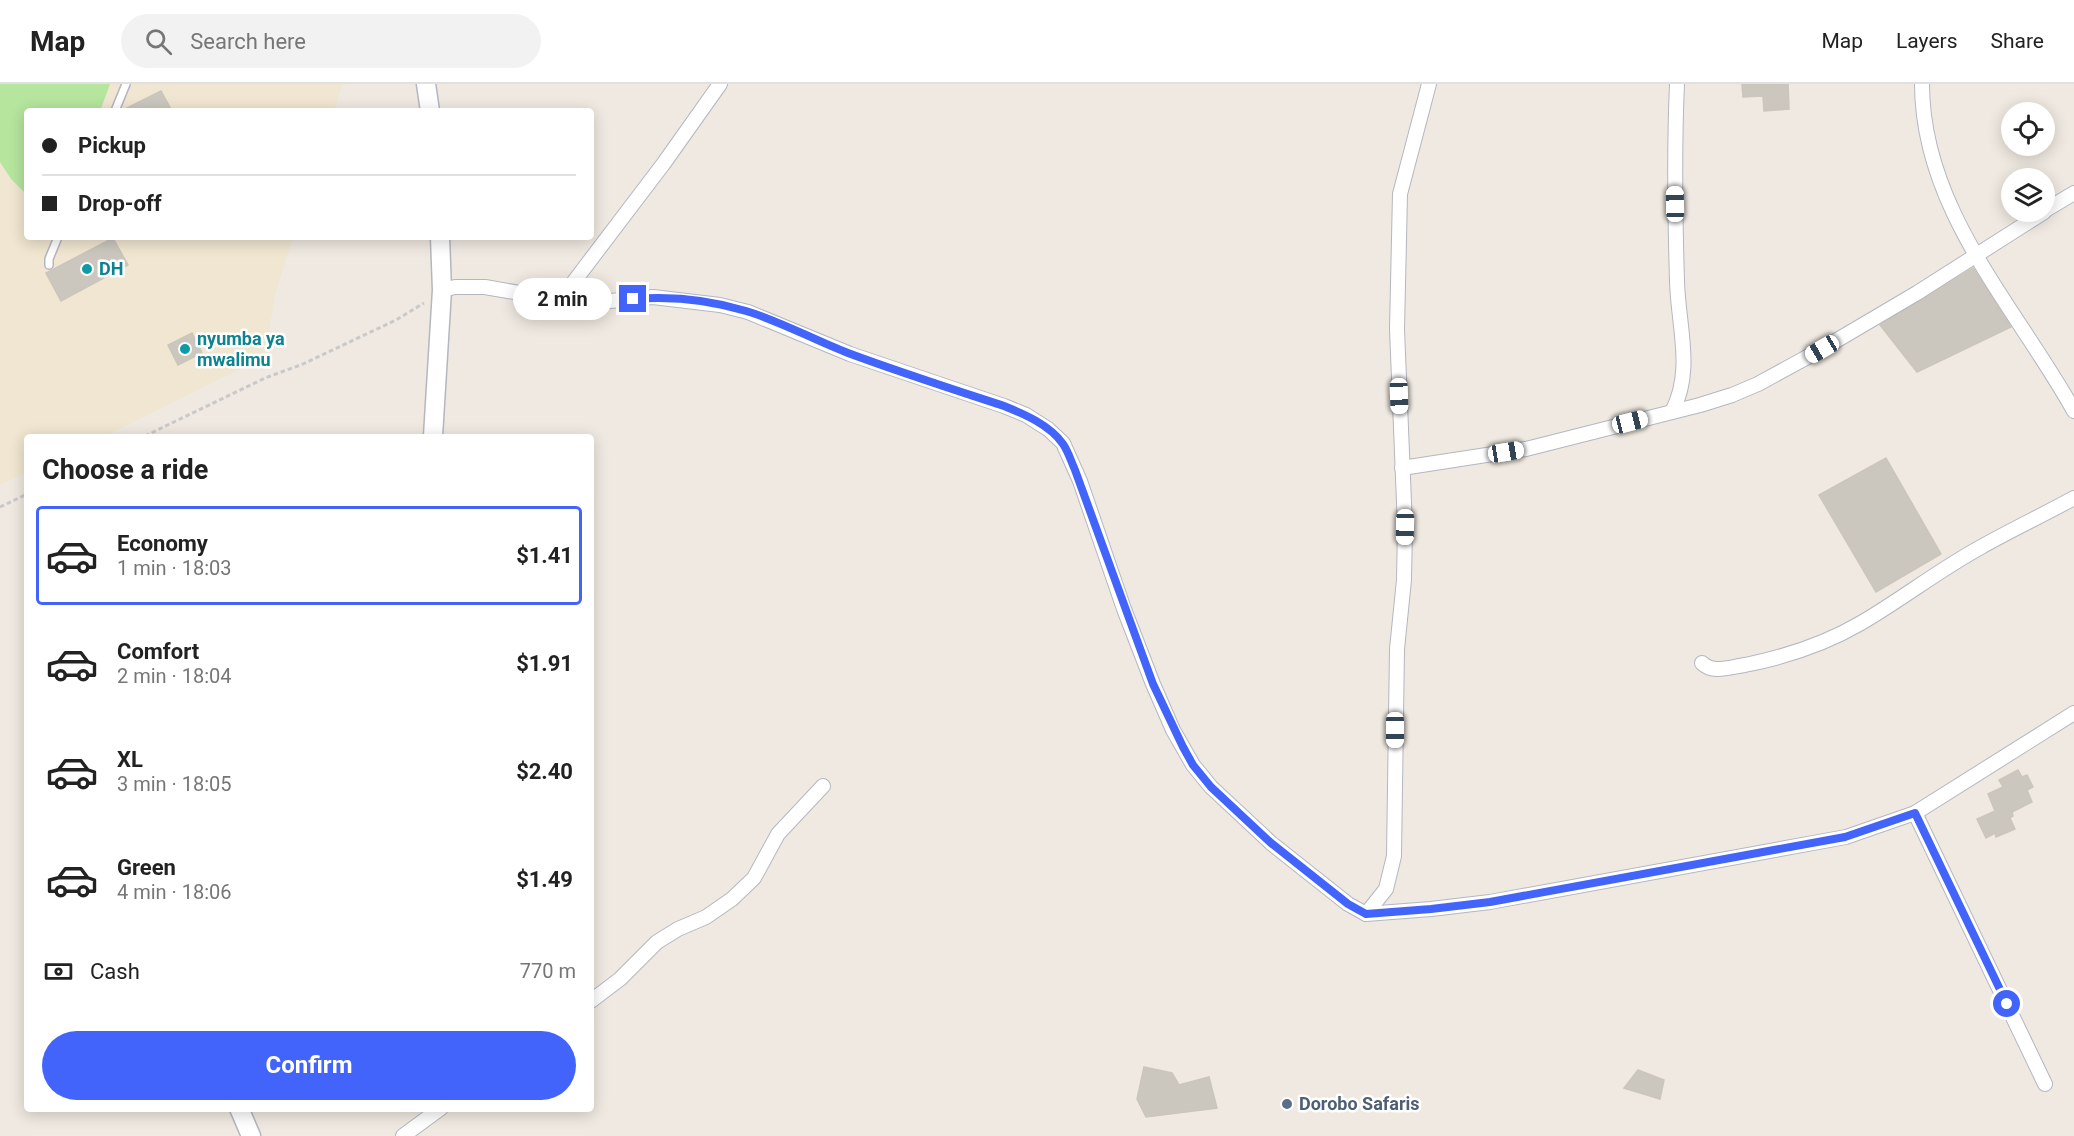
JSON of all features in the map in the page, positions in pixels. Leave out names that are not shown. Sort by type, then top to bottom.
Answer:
[{"type":"street","points":[[426,84],[430,108]]},
{"type":"street","points":[[560,300],[664,163],[720,84]]},
{"type":"street","points":[[1366,914],[1386,889],[1394,856],[1396,649],[1404,579],[1405,527],[1397,329],[1400,195],[1429,84]]},
{"type":"street","points":[[1672,412],[1680,397],[1684,364],[1677,284],[1675,196],[1677,84]]},
{"type":"street","points":[[1922,84],[1922,102],[1935,165],[1975,255],[2074,411]]},
{"type":"street","points":[[2055,204],[2074,193]]},
{"type":"street","points":[[1402,468],[1526,449],[1715,401],[1769,379],[1917,293],[2027,222]]},
{"type":"street","points":[[432,434],[442,290],[440,240]]},
{"type":"street","points":[[442,290],[470,286],[560,300],[610,301],[653,297],[720,305],[748,312],[850,354],[1004,406],[1026,415],[1048,429],[1063,443],[1070,458],[1139,648],[1173,730],[1193,765],[1211,787],[1271,843],[1348,904],[1366,914],[1431,909],[1582,886],[1845,837],[1915,813],[2074,713]]},
{"type":"street","points":[[1702,663],[1707,669],[1717,670],[1766,661],[1834,637],[1860,624],[1981,546],[2074,498]]},
{"type":"street","points":[[594,998],[620,979],[657,942],[678,929],[706,917],[732,899],[754,878],[778,834],[823,786]]},
{"type":"street","points":[[1915,813],[2045,1084]]},
{"type":"street","points":[[241,1112],[251,1136]]},
{"type":"street","points":[[403,1136],[436,1112]]},
{"type":"lane","points":[[116,108],[126,84]]},
{"type":"lane","points":[[49,265],[57,240]]},
{"type":"path","points":[[149,434],[266,378],[303,364],[396,320],[442,290]]},
{"type":"path","points":[[0,507],[24,495]]},
{"type":"shaded area","points":[[0,84],[342,84],[335,108],[24,108],[24,240],[292,240],[276,291],[264,357],[109,434],[24,434],[24,473],[0,485]]},
{"type":"green space","points":[[0,84],[110,84],[101,108],[24,108],[24,192],[11,179],[0,162]]},
{"type":"building","points":[[1742,84],[1788,84],[1789,109],[1764,111],[1763,96],[1743,97]]},
{"type":"building","points":[[161,91],[170,108],[127,108]]},
{"type":"building","name":"DH","points":[[109,240],[114,240],[128,265],[61,301],[46,273]]},
{"type":"building","points":[[1973,268],[2011,327],[1917,372],[1880,325]]},
{"type":"building","name":"nyumba ya mwalimu","points":[[192,333],[202,353],[178,365],[168,345]]},
{"type":"building","points":[[1886,458],[1941,554],[1876,592],[1819,495]]},
{"type":"building","points":[[2018,770],[2022,777],[2027,775],[2033,787],[2027,790],[2032,802],[2012,812],[2013,816],[2010,818],[2015,829],[1996,837],[1995,833],[1986,838],[1977,819],[1995,811],[1988,794],[2003,787],[1999,780]]},
{"type":"building","points":[[1144,1067],[1172,1073],[1179,1085],[1209,1077],[1217,1108],[1146,1117],[1137,1099]]},
{"type":"building","points":[[1638,1070],[1664,1080],[1660,1099],[1624,1088]]},
{"type":"place","name":"DH","points":[[87,269]]},
{"type":"place","name":"nyumba ya mwalimu","points":[[185,349]]},
{"type":"place","name":"Dorobo Safaris","points":[[1287,1104]]},
{"type":"route","points":[[633,299],[653,297],[691,301],[748,312],[850,354],[1004,406],[1026,415],[1048,429],[1063,443],[1080,481],[1153,684],[1173,730],[1193,765],[1235,811],[1271,843],[1348,904],[1366,914],[1490,902],[1639,876],[1845,837],[1915,813],[2007,1004]]}]
